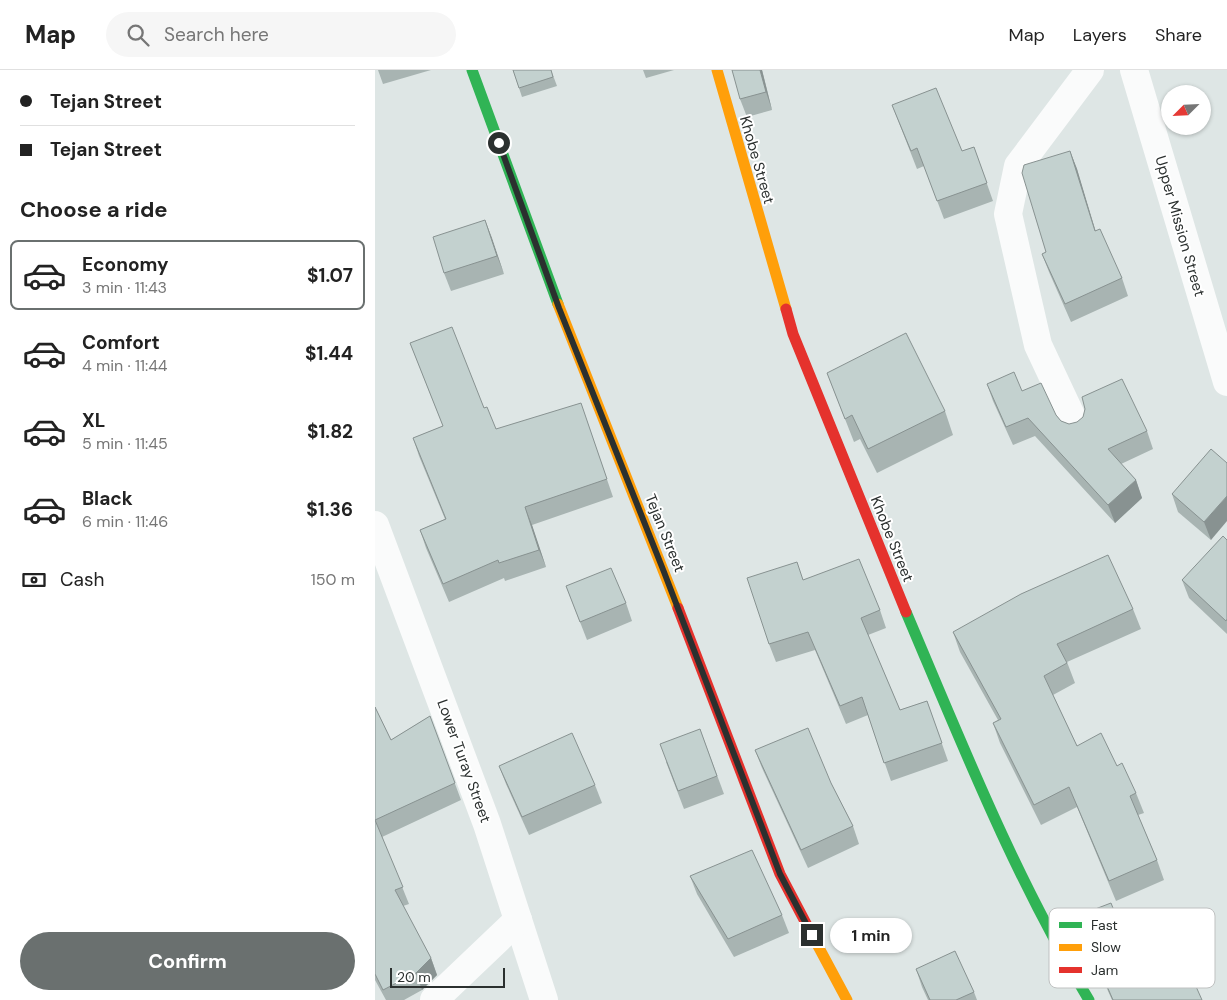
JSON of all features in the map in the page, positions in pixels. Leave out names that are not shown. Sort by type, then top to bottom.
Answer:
[{"type":"street","name":"Tejan Street","points":[[472,70],[559,308],[664,572],[780,874],[847,1000]]},
{"type":"street","name":"Khobe Street","points":[[717,70],[793,334],[893,584],[997,825],[1049,927]]},
{"type":"street","points":[[1076,426],[1038,345],[1008,214],[1018,166],[1090,70]]},
{"type":"street","name":"Upper Mission Street","points":[[1134,70],[1227,382]]},
{"type":"street","name":"Lower Turay Street","points":[[375,525],[487,824],[544,1000]]},
{"type":"street","points":[[434,1000],[518,920]]},
{"type":"street","name":"Khobe Street","points":[[1082,988],[1089,1000]]},
{"type":"building","points":[[513,70],[551,70],[553,77],[519,88]]},
{"type":"building","points":[[732,70],[760,70],[766,92],[740,99]]},
{"type":"building","points":[[936,88],[962,151],[974,147],[987,183],[937,201],[917,148],[911,151],[892,105]]},
{"type":"building","points":[[1070,151],[1095,231],[1100,229],[1122,278],[1065,304],[1042,254],[1046,252],[1022,173],[1024,165]]},
{"type":"building","points":[[485,220],[497,256],[444,273],[433,237]]},
{"type":"building","points":[[452,327],[484,408],[487,407],[496,429],[581,403],[607,479],[525,507],[539,550],[499,563],[498,560],[443,584],[420,530],[446,519],[413,438],[443,426],[410,343]]},
{"type":"building","points":[[906,333],[945,411],[868,449],[852,415],[845,419],[827,373]]},
{"type":"building","points":[[1014,372],[1022,391],[1041,383],[1056,415],[1061,421],[1069,424],[1077,422],[1083,417],[1085,409],[1082,397],[1122,379],[1147,431],[1108,449],[1136,480],[1108,505],[1028,418],[1006,427],[987,384]]},
{"type":"building","points":[[1211,449],[1227,463],[1227,496],[1204,522],[1172,494]]},
{"type":"building","points":[[1223,536],[1227,540],[1226,621],[1182,580]]},
{"type":"building","points":[[1108,555],[1133,609],[1057,644],[1067,663],[1044,676],[1077,746],[1101,733],[1117,766],[1122,763],[1136,793],[1130,796],[1157,860],[1109,881],[1069,787],[1034,805],[993,723],[1001,719],[953,632],[1021,594]]},
{"type":"building","points":[[859,559],[880,610],[861,618],[900,710],[927,701],[942,743],[884,763],[862,697],[840,706],[808,632],[769,644],[747,578],[797,562],[803,580]]},
{"type":"building","points":[[611,568],[626,603],[580,622],[566,586]]},
{"type":"building","points":[[375,707],[391,740],[430,716],[455,783],[375,820]]},
{"type":"building","points":[[808,728],[831,783],[853,826],[801,850],[755,750]]},
{"type":"building","points":[[700,729],[717,776],[678,791],[660,744]]},
{"type":"building","points":[[572,733],[595,785],[522,817],[499,766]]},
{"type":"building","points":[[375,820],[403,887],[395,890],[431,958],[416,973],[383,990],[375,974]]},
{"type":"building","points":[[752,850],[782,915],[728,939],[690,876]]},
{"type":"building","points":[[1111,903],[1113,908],[1098,908]]},
{"type":"building","points":[[955,951],[974,992],[956,1000],[930,1000],[916,969]]},
{"type":"building","points":[[1108,988],[1197,988],[1202,1000],[1113,1000]]},
{"type":"traffic: fast","points":[[472,70],[558,304]]},
{"type":"traffic: fast","points":[[906,612],[991,810],[1049,929]]},
{"type":"traffic: fast","points":[[1082,988],[1089,1000]]},
{"type":"traffic: slow","points":[[717,70],[786,309]]},
{"type":"traffic: slow","points":[[558,304],[678,608]]},
{"type":"traffic: slow","points":[[810,931],[847,1000]]},
{"type":"traffic: jam","points":[[786,309],[793,334],[906,612]]},
{"type":"traffic: jam","points":[[678,608],[780,874],[810,931]]},
{"type":"route","points":[[499,143],[559,308],[664,572],[780,874],[812,935]]}]
